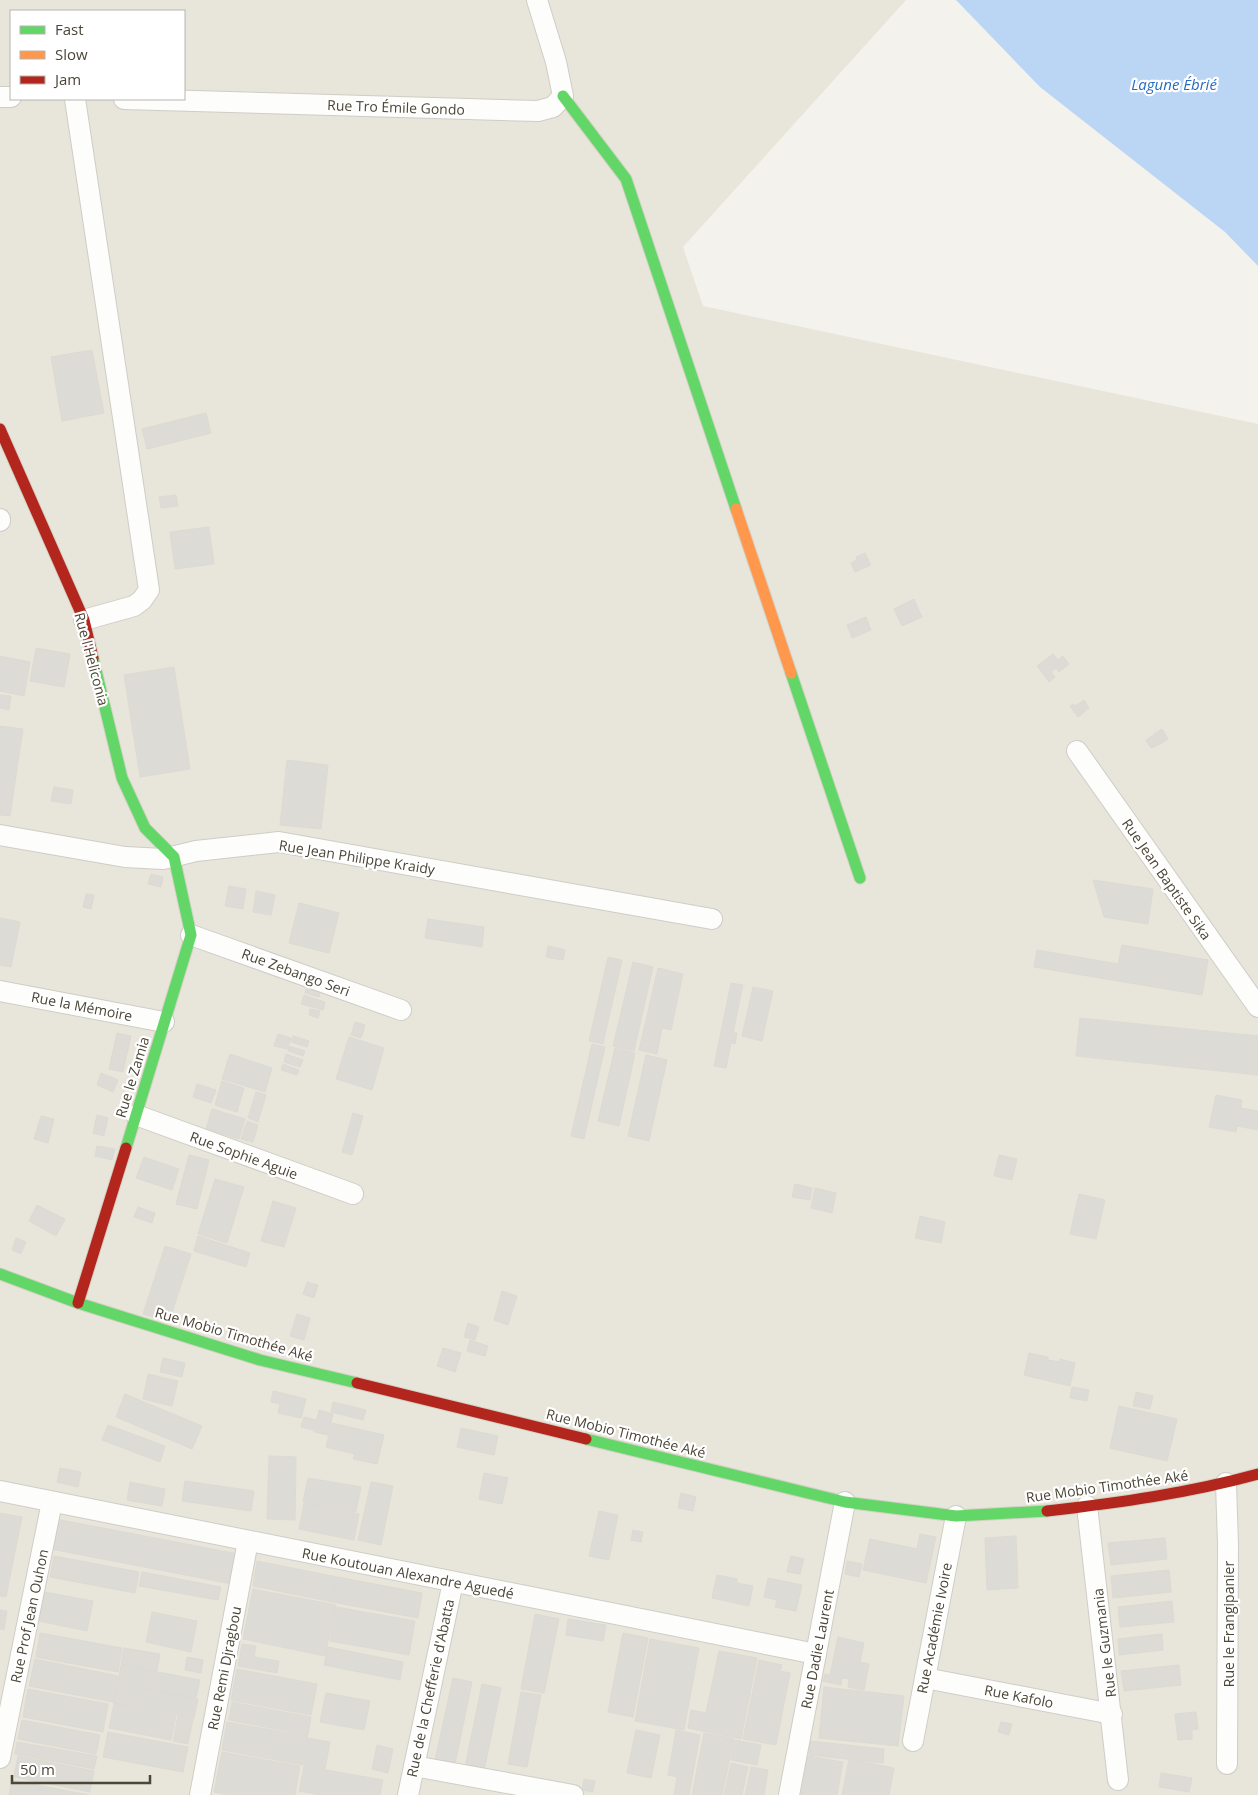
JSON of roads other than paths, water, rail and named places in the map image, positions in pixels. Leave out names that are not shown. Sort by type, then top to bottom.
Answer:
[{"type":"street","points":[[537,0],[556,62],[563,96],[626,179],[860,878]]},
{"type":"street","name":"Rue Tro Émile Gondo","points":[[158,100],[538,111],[553,107],[563,96]]},
{"type":"street","points":[[75,100],[150,590],[134,606],[84,620]]},
{"type":"street","name":"Rue l'Heliconia","points":[[0,429],[84,620],[122,778],[145,828],[174,857]]},
{"type":"street","name":"Rue Jean Baptiste Sika","points":[[1077,751],[1258,1007]]},
{"type":"street","name":"Rue Jean Philippe Kraidy","points":[[0,835],[126,857],[163,859],[196,851],[278,842],[712,919]]},
{"type":"street","name":"Rue le Zamia","points":[[78,1303],[191,934],[174,857]]},
{"type":"street","name":"Rue Zebango Seri","points":[[191,934],[401,1010]]},
{"type":"street","name":"Rue la Mémoire","points":[[0,991],[164,1022]]},
{"type":"street","name":"Rue Sophie Aguie","points":[[136,1115],[353,1194]]},
{"type":"street","name":"Rue Mobio Timothée Aké","points":[[0,1274],[78,1303],[260,1360],[845,1502],[956,1516],[1025,1512],[1087,1506],[1226,1483],[1258,1474]]},
{"type":"street","name":"Rue le Frangipanier","points":[[1226,1483],[1228,1544],[1227,1764]]},
{"type":"street","name":"Rue Koutouan Alexandre Aguedé","points":[[0,1491],[816,1654]]},
{"type":"street","name":"Rue Prof Jean Ouhon","points":[[0,1758],[6,1694],[52,1502]]},
{"type":"street","name":"Rue Dadie Laurent","points":[[789,1795],[845,1502]]},
{"type":"street","name":"Rue le Guzmania","points":[[1087,1506],[1118,1780]]},
{"type":"street","name":"Rue Académie Ivoire","points":[[912,1741],[956,1516]]},
{"type":"street","name":"Rue Remi Djragbou","points":[[200,1795],[248,1541]]},
{"type":"street","name":"Rue de la Chefferie d'Abatta","points":[[408,1795],[453,1582]]},
{"type":"street","name":"Rue Kafolo","points":[[925,1678],[1112,1714]]},
{"type":"street","points":[[414,1766],[573,1795]]},
{"type":"water","name":"Lagune Ébrié","points":[[956,0],[1258,0],[1258,266],[1225,232],[1040,87]]}]
